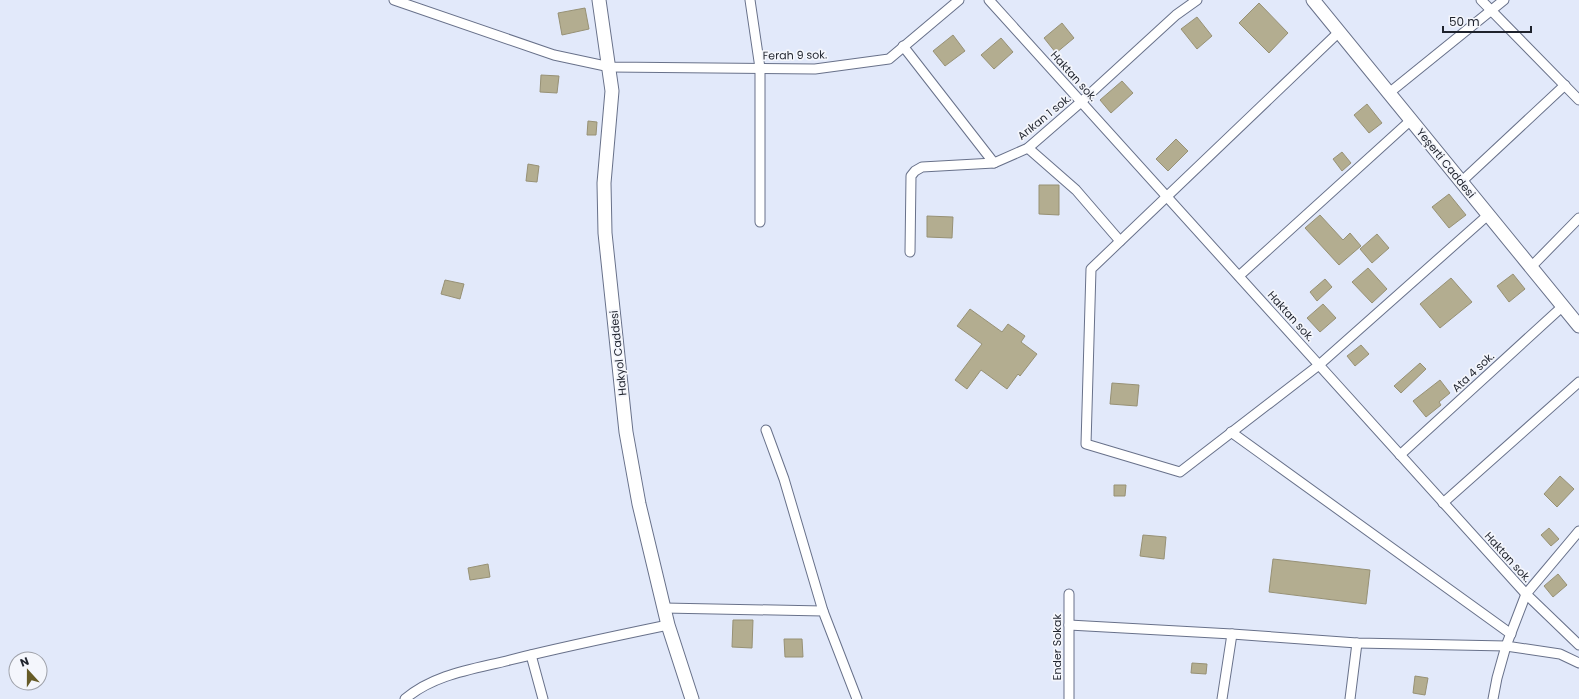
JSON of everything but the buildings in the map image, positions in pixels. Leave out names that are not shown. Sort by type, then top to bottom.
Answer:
[{"type":"street","name":"Ferah 9 sok.","points":[[394,0],[554,55],[610,68],[815,69],[889,59],[959,0]]},
{"type":"street","name":"Hakyol Caddesi","points":[[599,0],[610,68],[612,91],[604,183],[605,233],[628,446],[639,504],[668,625],[692,699]]},
{"type":"street","points":[[750,0],[760,68],[760,222]]},
{"type":"street","name":"Haktan sok.","points":[[989,0],[1526,594],[1579,645]]},
{"type":"street","name":"Arıkan 1 sok.","points":[[910,252],[911,176],[915,171],[922,168],[994,163],[1028,148],[1081,102],[1176,15],[1196,0]]},
{"type":"street","name":"Yeşerti Caddesi","points":[[1313,0],[1579,326]]},
{"type":"street","points":[[1481,0],[1579,100]]},
{"type":"street","points":[[1389,93],[1504,0]]},
{"type":"street","points":[[1339,32],[1091,269],[1086,444],[1180,472],[1319,365],[1488,215]]},
{"type":"street","points":[[904,46],[994,163]]},
{"type":"street","points":[[1462,182],[1565,85]]},
{"type":"street","points":[[1239,276],[1411,120]]},
{"type":"street","points":[[1028,148],[1076,190],[1120,241]]},
{"type":"street","points":[[1531,268],[1579,218]]},
{"type":"street","name":"Ata 4 sok.","points":[[1400,455],[1563,306]]},
{"type":"street","points":[[1443,503],[1579,382]]},
{"type":"street","points":[[766,430],[784,479],[823,611],[857,699]]},
{"type":"street","points":[[1231,432],[1511,634]]},
{"type":"street","points":[[1493,699],[1506,646],[1526,594],[1579,531]]},
{"type":"street","name":"Ender Sokak","points":[[1068,699],[1069,594]]},
{"type":"street","points":[[664,608],[823,611]]},
{"type":"street","points":[[1069,624],[1357,643],[1506,646],[1560,654],[1579,663]]},
{"type":"street","points":[[406,699],[413,692],[447,676],[531,655],[668,625]]},
{"type":"street","points":[[1222,699],[1232,634]]},
{"type":"street","points":[[1350,699],[1357,643]]},
{"type":"street","points":[[531,655],[543,699]]}]
